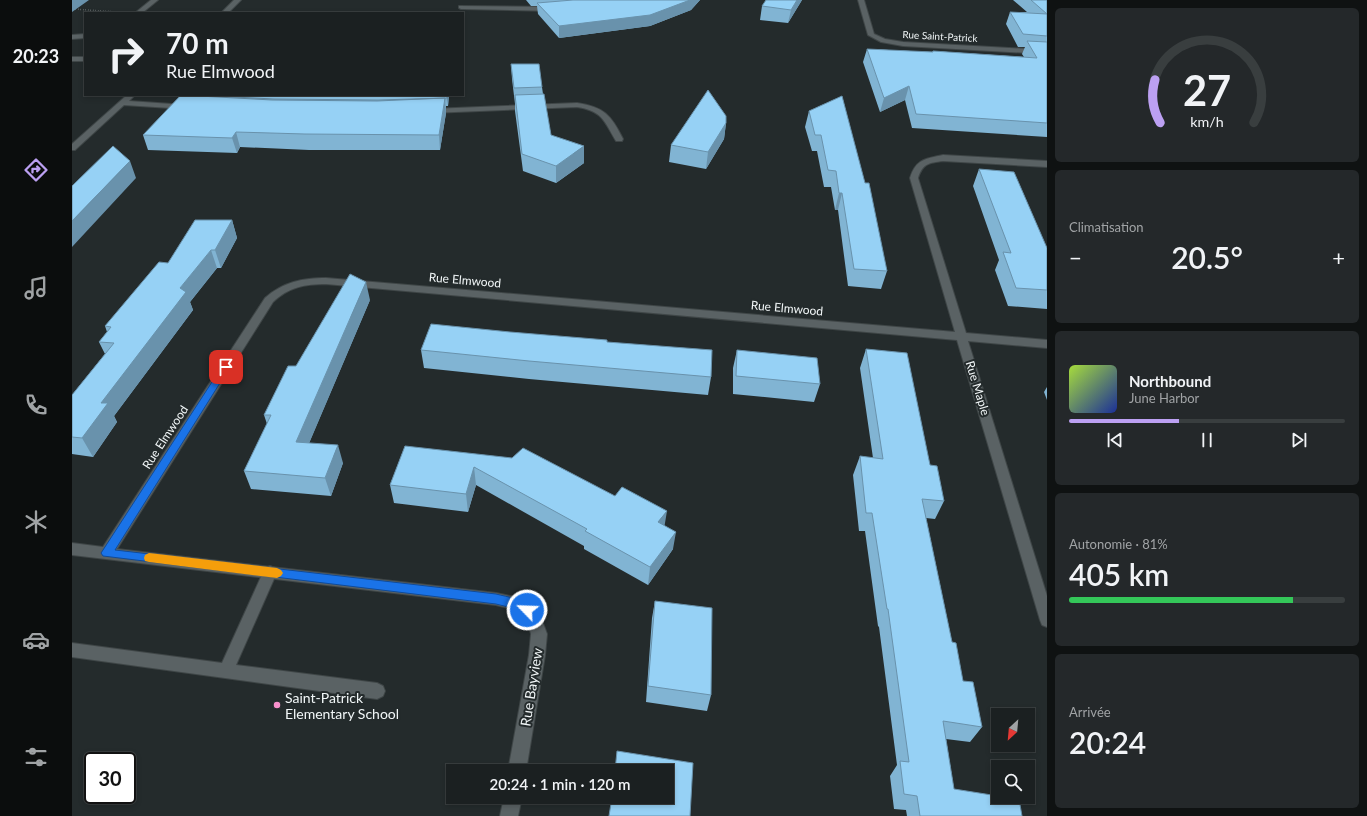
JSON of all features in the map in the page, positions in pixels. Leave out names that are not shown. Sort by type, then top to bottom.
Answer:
[{"type":"street","points":[[139,12],[155,0]]},
{"type":"street","points":[[225,12],[238,0]]},
{"type":"street","name":"Rue Saint-Patrick","points":[[861,0],[871,35],[884,41],[903,44],[1047,52]]},
{"type":"street","points":[[461,7],[525,9],[561,8]]},
{"type":"street","points":[[72,37],[84,36]]},
{"type":"street","points":[[72,59],[84,59]]},
{"type":"street","points":[[72,148],[130,96]]},
{"type":"street","points":[[122,103],[193,107]]},
{"type":"street","points":[[422,111],[587,106],[602,112],[609,118],[619,139]]},
{"type":"street","name":"Rue Maple","points":[[1047,164],[943,158],[926,161],[916,168],[914,178],[1047,620]]},
{"type":"street","name":"Rue Elmwood","points":[[107,553],[269,300],[278,291],[292,284],[310,281],[334,282],[1047,344]]},
{"type":"street","name":"Rue Bayview","points":[[72,549],[496,599],[515,603],[527,610],[535,620],[539,634],[537,655],[518,764]]},
{"type":"street","points":[[226,671],[270,572]]},
{"type":"street","points":[[72,650],[377,691]]},
{"type":"street","points":[[509,816],[512,804]]},
{"type":"path","points":[[73,9],[121,12]]},
{"type":"building","points":[[573,0],[690,0],[650,15],[559,26],[537,3]]},
{"type":"building","points":[[766,0],[797,0],[791,10],[762,6]]},
{"type":"building","points":[[1031,0],[1047,0],[1047,14]]},
{"type":"building","points":[[1010,12],[1047,14],[1047,36],[1023,34]]},
{"type":"building","points":[[1027,41],[1047,42],[1047,123],[916,114],[909,86],[884,98],[867,49],[933,51],[1037,58]]},
{"type":"building","points":[[511,64],[539,64],[542,87],[514,88]]},
{"type":"building","points":[[708,90],[726,116],[726,123],[708,152],[671,145]]},
{"type":"building","points":[[544,94],[551,135],[584,146],[556,166],[522,154],[515,95]]},
{"type":"building","points":[[180,96],[272,100],[377,101],[445,98],[439,135],[236,132],[232,138],[143,135]]},
{"type":"building","points":[[213,96],[447,96],[447,98],[378,100],[274,99]]},
{"type":"building","points":[[842,96],[865,183],[869,183],[887,271],[854,269],[842,193],[839,193],[836,171],[828,170],[821,135],[815,135],[809,111]]},
{"type":"building","points":[[113,146],[130,161],[72,221],[72,186]]},
{"type":"building","points":[[979,169],[1014,172],[1047,248],[1047,290],[1016,288],[1003,252],[1011,253]]},
{"type":"building","points":[[195,220],[232,220],[215,250],[211,250],[180,288],[186,292],[101,403],[108,403],[82,438],[72,437],[72,395],[114,343],[99,342],[111,327],[105,326],[159,262],[168,263]]},
{"type":"building","points":[[350,274],[366,282],[296,442],[338,445],[325,478],[244,471],[271,415],[264,415],[288,366],[296,366]]},
{"type":"building","points":[[431,324],[607,340],[607,342],[712,350],[711,377],[421,350]]},
{"type":"building","points":[[866,349],[907,353],[930,465],[937,466],[944,501],[922,499],[952,642],[956,643],[963,681],[973,682],[982,727],[943,721],[954,789],[991,795],[991,804],[1020,804],[1022,816],[920,816],[917,796],[904,794],[900,761],[909,762],[888,609],[872,513],[866,513],[860,456],[883,459]]},
{"type":"building","points":[[737,350],[817,358],[820,384],[736,376]]},
{"type":"building","points":[[405,446],[512,458],[523,448],[615,496],[622,487],[667,511],[658,522],[676,532],[650,567],[585,531],[587,529],[474,467],[466,494],[390,485]]},
{"type":"building","points":[[655,601],[712,608],[711,695],[648,686]]},
{"type":"building","points":[[617,751],[693,763],[690,816],[609,816],[611,804],[674,804],[674,764],[616,764]]},
{"type":"slow traffic","points":[[149,558],[277,573]]},
{"type":"place","name":"Saint-Patrick Elementary School","points":[[277,705]]},
{"type":"route","points":[[226,367],[107,553],[496,599],[515,603],[527,610]]}]
